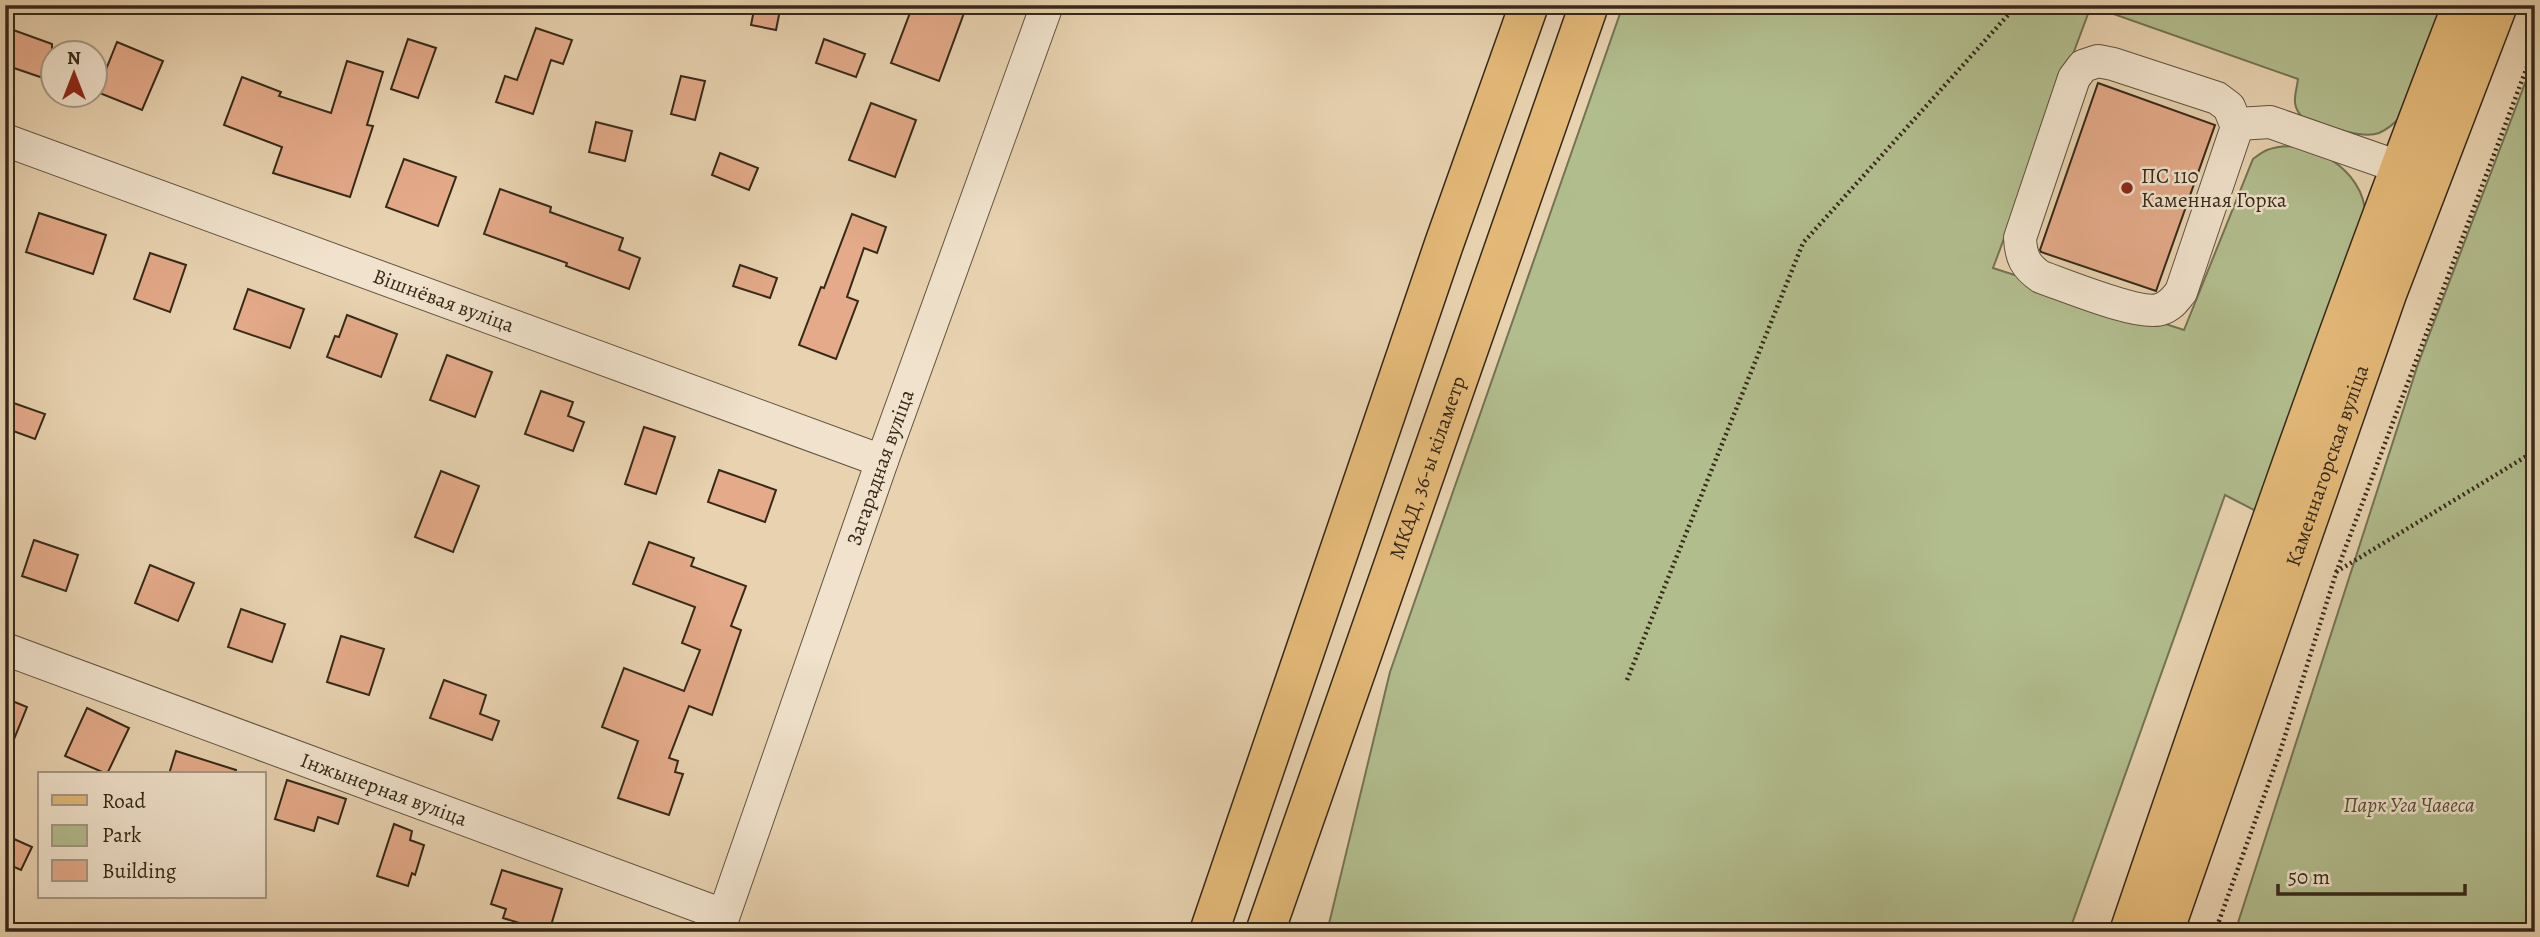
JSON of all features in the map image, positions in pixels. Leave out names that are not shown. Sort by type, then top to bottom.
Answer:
[{"type":"main road","points":[[1209,932],[1529,5]]},
{"type":"main road","name":"МКАД, 36-ы кіламетр","points":[[1265,932],[1589,5]]},
{"type":"main road","name":"Каменнагорская вуліца","points":[[2156,931],[2272,517],[2399,167],[2462,5]]},
{"type":"main road","name":"Каменнагорская вуліца","points":[[2156,931],[2212,789],[2387,295],[2498,5]]},
{"type":"street","name":"Загарадная вуліца","points":[[721,923],[882,461],[1047,5]]},
{"type":"street","points":[[2098,61],[2113,64],[2217,98],[2229,107],[2238,124],[2181,292],[2172,304],[2159,311],[2140,311],[2041,277],[2028,268],[2021,255],[2020,238],[2074,78],[2083,66],[2098,61]]},
{"type":"street","points":[[2238,124],[2270,122],[2399,167]]},
{"type":"street","name":"Вішнёвая вуліца","points":[[5,140],[882,461]]},
{"type":"street","name":"Інжынерная вуліца","points":[[5,649],[721,923]]},
{"type":"path","points":[[1627,680],[1803,243],[2017,5]]},
{"type":"path","points":[[2216,932],[2280,752],[2336,573],[2535,46]]},
{"type":"path","points":[[2336,573],[2535,451]]},
{"type":"green space","points":[[1623,5],[2443,5],[2401,116],[2385,130],[2371,135],[2341,130],[2303,118],[2295,104],[2298,79],[2091,6],[1993,268],[2184,330],[2253,159],[2261,153],[2283,146],[2300,147],[2331,160],[2345,171],[2355,184],[2362,198],[2365,214],[2258,512],[2225,495],[2069,932],[1327,932],[1390,672]]},
{"type":"green space","name":"Парк Уга Чавеса","points":[[2535,57],[2535,932],[2235,932],[2418,364]]},
{"type":"building","points":[[755,5],[781,5],[776,30],[751,25]]},
{"type":"building","points":[[913,5],[943,5],[964,13],[939,81],[891,63]]},
{"type":"building","points":[[5,27],[38,39],[38,76],[5,65]]},
{"type":"building","points":[[536,28],[572,40],[563,64],[551,60],[533,114],[496,102],[505,76],[517,80]]},
{"type":"building","points":[[408,39],[436,48],[418,98],[391,89]]},
{"type":"building","points":[[824,39],[865,54],[856,77],[816,63]]},
{"type":"building","points":[[117,42],[163,61],[142,110],[108,96],[108,64]]},
{"type":"building","points":[[347,61],[383,72],[367,125],[373,126],[350,197],[273,173],[282,147],[224,125],[242,77],[281,92],[279,96],[331,113]]},
{"type":"building","points":[[681,76],[705,81],[695,120],[671,114]]},
{"type":"building","name":"ПС 110 Каменная Горка","points":[[2098,83],[2215,125],[2156,291],[2040,250]]},
{"type":"building","points":[[871,103],[916,120],[895,177],[849,160]]},
{"type":"building","points":[[596,122],[632,131],[625,161],[589,152]]},
{"type":"building","points":[[720,153],[758,168],[749,190],[712,175]]},
{"type":"building","points":[[404,159],[456,177],[438,226],[386,207]]},
{"type":"building","points":[[500,189],[551,207],[550,212],[623,238],[619,250],[640,258],[629,289],[566,266],[567,263],[484,234]]},
{"type":"building","points":[[39,213],[106,235],[93,274],[26,252]]},
{"type":"building","points":[[852,214],[886,227],[877,253],[864,248],[847,297],[858,301],[836,359],[799,345]]},
{"type":"building","points":[[150,253],[186,265],[170,312],[134,299]]},
{"type":"building","points":[[740,265],[777,278],[770,298],[733,286]]},
{"type":"building","points":[[248,289],[304,309],[290,348],[234,329]]},
{"type":"building","points":[[347,315],[397,334],[381,377],[327,357],[335,336],[339,337]]},
{"type":"building","points":[[447,355],[492,372],[475,417],[430,400]]},
{"type":"building","points":[[541,391],[573,402],[568,416],[584,422],[573,451],[525,434]]},
{"type":"building","points":[[5,400],[45,414],[35,439],[5,428]]},
{"type":"building","points":[[644,427],[675,437],[656,494],[625,484]]},
{"type":"building","points":[[719,470],[776,490],[765,522],[708,502]]},
{"type":"building","points":[[441,471],[479,486],[453,552],[415,537]]},
{"type":"building","points":[[34,540],[78,555],[66,591],[22,576]]},
{"type":"building","points":[[649,542],[694,558],[691,566],[746,586],[731,626],[741,630],[712,715],[689,706],[669,758],[678,761],[675,772],[683,774],[669,815],[618,798],[638,741],[602,727],[624,668],[684,691],[700,650],[682,643],[695,607],[633,584]]},
{"type":"building","points":[[150,565],[194,583],[178,621],[135,603]]},
{"type":"building","points":[[241,609],[285,624],[272,662],[228,647]]},
{"type":"building","points":[[341,636],[384,649],[369,695],[327,682]]},
{"type":"building","points":[[444,680],[486,695],[480,714],[499,721],[492,740],[430,718]]},
{"type":"building","points":[[5,698],[27,707],[6,759],[5,758]]},
{"type":"building","points":[[87,708],[129,728],[108,772],[65,756]]},
{"type":"building","points":[[176,751],[236,770],[236,772],[170,772]]},
{"type":"building","points":[[287,780],[346,799],[338,824],[318,817],[314,831],[275,819]]},
{"type":"building","points":[[394,824],[412,831],[410,840],[424,845],[415,875],[412,873],[408,886],[377,876]]},
{"type":"building","points":[[5,835],[32,847],[21,870],[5,863]]},
{"type":"building","points":[[502,870],[562,889],[549,932],[503,918],[506,909],[491,904]]},
{"type":"place","name":"ПС 110 Каменная Горка","points":[[2127,188]]}]
